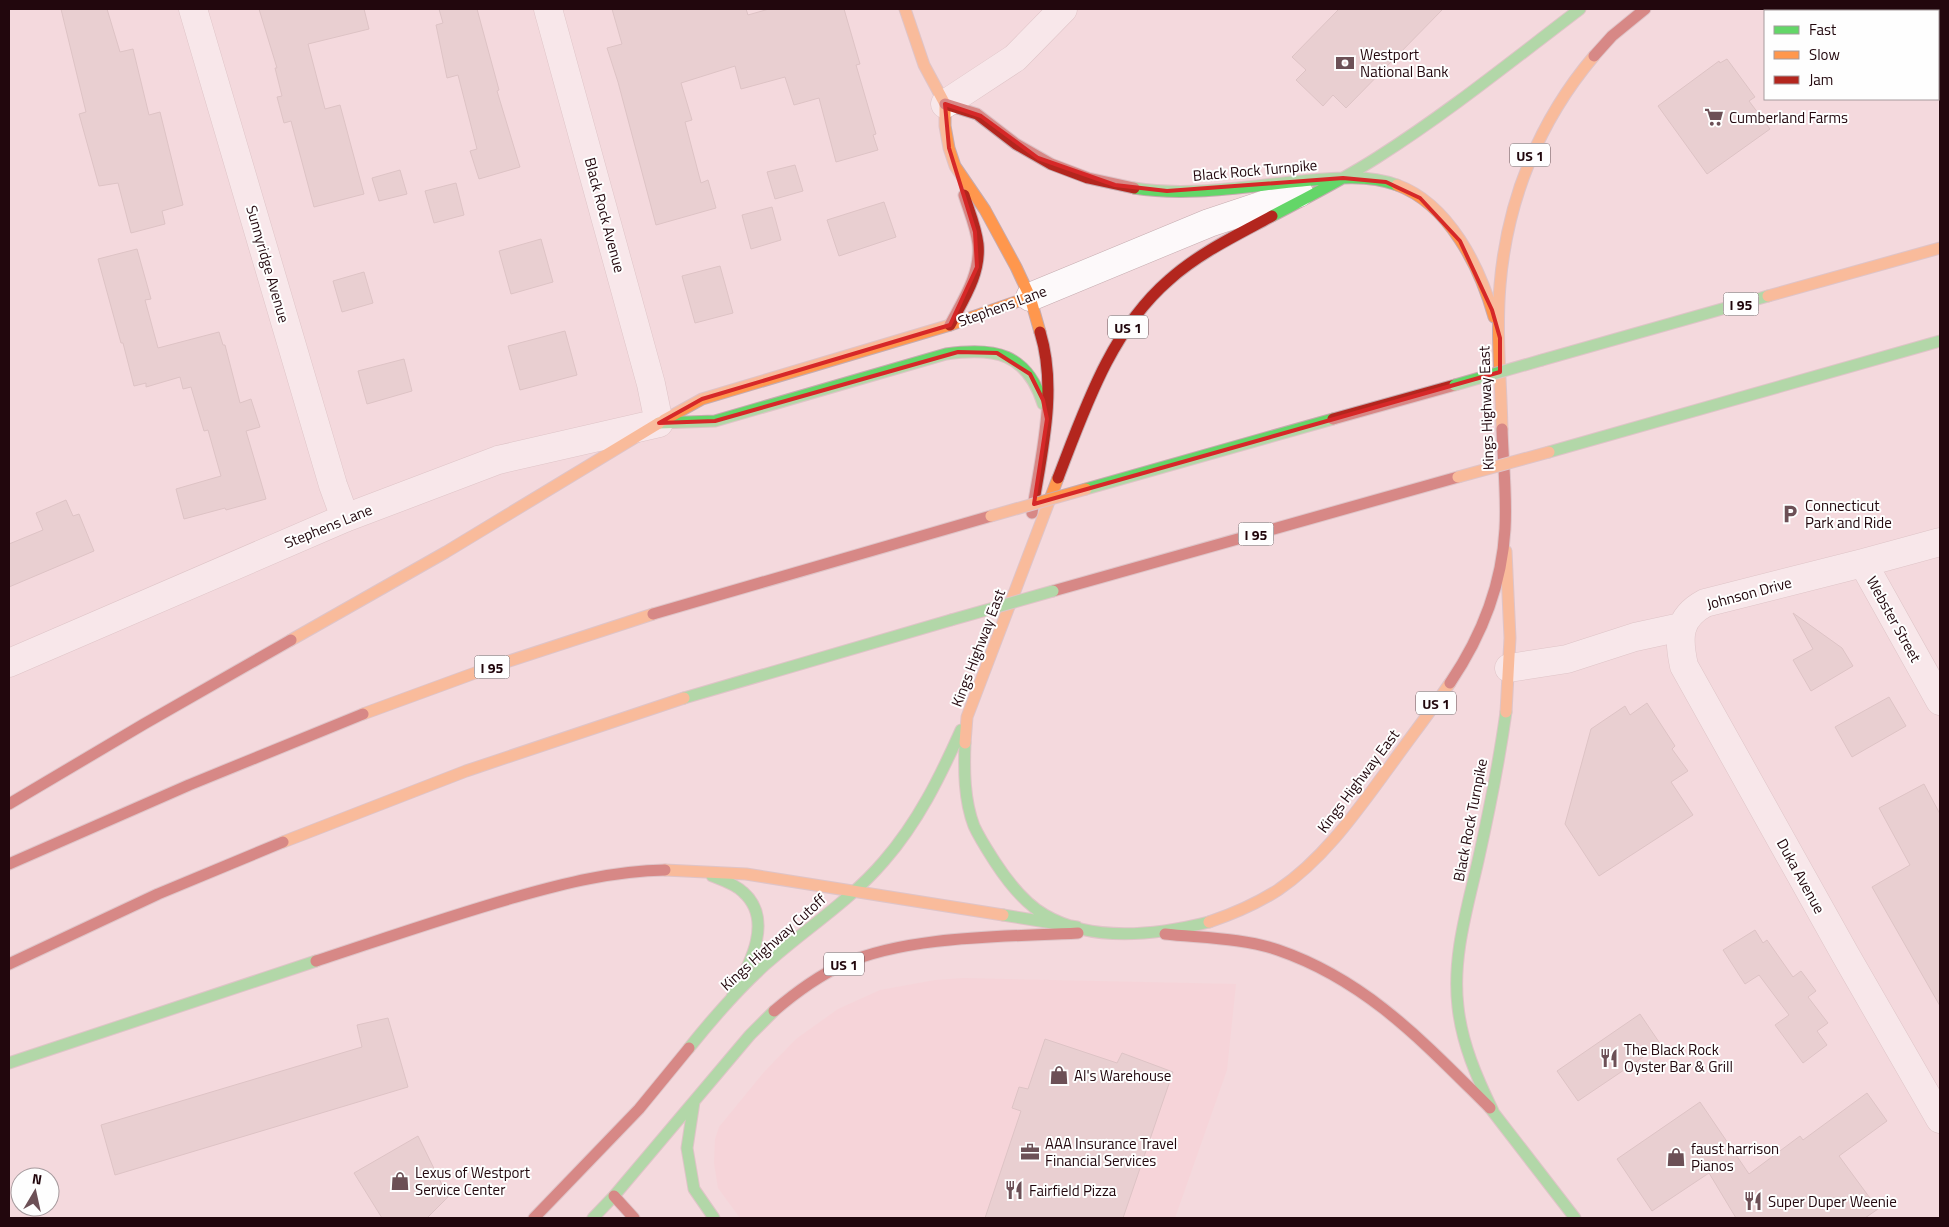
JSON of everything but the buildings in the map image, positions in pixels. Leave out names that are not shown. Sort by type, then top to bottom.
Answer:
[{"type":"main road","points":[[905,9],[924,65],[945,104],[944,126],[949,148],[975,232],[978,257],[974,276],[950,325]]},
{"type":"main road","name":"Kings Highway East","points":[[1580,9],[1403,141],[1343,178],[1201,256],[1158,290],[1120,338],[1095,385],[967,717],[965,779],[975,827],[1000,872],[1036,908],[1055,920],[1102,932],[1151,933],[1176,930],[1205,924],[1229,916],[1277,891],[1299,874],[1337,835],[1437,701],[1465,658],[1482,625],[1503,554],[1505,528],[1500,285],[1507,230],[1517,190],[1530,155],[1554,108],[1580,72],[1604,44],[1645,9]]},
{"type":"main road","name":"Black Rock Turnpike","points":[[945,104],[966,109],[981,116],[1016,145],[1038,158],[1090,179],[1114,185],[1167,191],[1343,178],[1386,182],[1404,188],[1434,210],[1460,241],[1472,262],[1489,302],[1500,338]]},
{"type":"main road","points":[[955,166],[995,228],[1030,297],[1044,349],[1048,391],[1046,419],[1024,569]]},
{"type":"main road","name":"I 95","points":[[9,864],[293,742],[494,666],[698,600],[1940,248]]},
{"type":"main road","name":"Stephens Lane","points":[[658,423],[702,399],[950,325],[1030,297]]},
{"type":"main road","name":"I 95","points":[[9,964],[131,907],[230,864],[418,789],[620,718],[734,682],[951,620],[1940,341]]},
{"type":"main road","name":"Stephens Lane","points":[[658,423],[715,421],[946,354],[972,350],[998,353],[1020,365],[1030,374],[1043,400],[1046,419]]},
{"type":"main road","points":[[9,804],[153,719],[446,552],[658,423]]},
{"type":"main road","name":"Black Rock Turnpike","points":[[1493,1111],[1471,1061],[1464,1038],[1458,1006],[1457,981],[1463,930],[1486,826],[1504,726],[1509,668],[1509,594],[1505,528]]},
{"type":"main road","name":"Kings Highway Cutoff","points":[[534,1218],[638,1110],[731,999],[771,961],[883,864],[913,824],[944,767],[967,717]]},
{"type":"main road","points":[[694,869],[743,891],[752,901],[757,914],[759,930],[756,947],[731,999]]},
{"type":"main road","points":[[9,1063],[480,907],[545,889],[607,876],[644,871],[694,869],[746,874],[1077,927]]},
{"type":"main road","name":"US 1","points":[[592,1218],[614,1196],[750,1035],[773,1011],[796,992],[846,963],[876,953],[908,946],[942,942],[1102,932]]},
{"type":"main road","name":"Black Rock Turnpike","points":[[1151,933],[1250,943],[1278,950],[1328,971],[1365,993],[1395,1016],[1493,1111],[1575,1218]]},
{"type":"main road","points":[[694,1102],[686,1148],[694,1189],[714,1218]]},
{"type":"main road","points":[[614,1196],[634,1218]]},
{"type":"street","name":"Sunnyridge Avenue","points":[[193,9],[330,475],[345,518]]},
{"type":"street","name":"Black Rock Avenue","points":[[548,9],[651,384],[658,423]]},
{"type":"street","points":[[945,104],[1015,58],[1062,9]]},
{"type":"street","name":"Stephens Lane","points":[[1030,297],[1210,223],[1343,178]]},
{"type":"street","name":"Stephens Lane","points":[[9,663],[345,518],[498,460],[658,423]]},
{"type":"street","name":"Johnson Drive","points":[[1682,627],[1687,617],[1695,608],[1705,604],[1863,564],[1940,542]]},
{"type":"street","name":"Webster Street","points":[[1863,564],[1940,701]]},
{"type":"street","points":[[1509,668],[1567,659],[1635,638],[1682,627]]},
{"type":"street","name":"Duka Avenue","points":[[1682,627],[1680,647],[1684,666],[1840,946],[1940,1119]]},
{"type":"highlighted area","points":[[945,104],[981,116],[1038,158],[1115,185],[1167,191],[1343,178],[1386,182],[1420,198],[1460,241],[1492,310],[1500,338],[1500,372],[1034,504],[1047,419],[1043,400],[1030,374],[997,353],[958,352],[715,421],[659,423],[702,399],[950,325],[977,267],[975,232],[949,148]]},
{"type":"shaded area","points":[[963,978],[1236,984],[1227,1070],[1175,1218],[740,1218],[718,1188],[714,1163],[715,1139],[719,1127],[764,1072],[796,1039],[838,1009],[880,990],[935,980]]},
{"type":"traffic: fast","points":[[1272,216],[1326,188],[1404,140],[1481,85],[1580,9]]},
{"type":"traffic: fast","points":[[1134,188],[1197,191],[1350,178],[1374,179],[1397,185]]},
{"type":"traffic: fast","points":[[1542,360],[1768,296]]},
{"type":"traffic: fast","points":[[1549,452],[1940,341]]},
{"type":"traffic: fast","points":[[659,423],[715,421],[946,354],[964,352],[994,353],[1007,357],[1018,364],[1028,374],[1043,404]]},
{"type":"traffic: fast","points":[[1455,385],[1542,360]]},
{"type":"traffic: fast","points":[[1086,489],[1333,419]]},
{"type":"traffic: fast","points":[[951,620],[1053,591]]},
{"type":"traffic: fast","points":[[684,698],[951,620]]},
{"type":"traffic: fast","points":[[1493,1111],[1476,1073],[1463,1034],[1458,1007],[1457,970],[1465,915],[1490,806],[1506,712]]},
{"type":"traffic: fast","points":[[689,1048],[726,1004],[756,974],[857,889],[884,861],[918,815],[945,765],[961,730]]},
{"type":"traffic: fast","points":[[965,743],[966,795],[974,826],[1005,877],[1017,892],[1037,910],[1064,924],[1104,933],[1147,933],[1209,922]]},
{"type":"traffic: fast","points":[[712,876],[740,889],[753,904],[757,917],[758,931],[751,960],[731,999]]},
{"type":"traffic: fast","points":[[1003,915],[1077,927]]},
{"type":"traffic: fast","points":[[9,1063],[316,961]]},
{"type":"traffic: fast","points":[[593,1218],[614,1196],[750,1035],[774,1011]]},
{"type":"traffic: fast","points":[[694,1102],[687,1148],[694,1189],[714,1218]]},
{"type":"traffic: fast","points":[[1490,1108],[1575,1218]]},
{"type":"traffic: slow","points":[[905,9],[924,65],[945,104],[945,126],[955,166],[985,210],[1016,267],[1030,297],[1040,332]]},
{"type":"traffic: slow","points":[[1502,429],[1499,303],[1504,253],[1510,222],[1518,192],[1542,135],[1574,81],[1594,56]]},
{"type":"traffic: slow","points":[[1397,185],[1416,194],[1432,207],[1460,239],[1480,278],[1494,317]]},
{"type":"traffic: slow","points":[[1768,296],[1940,248]]},
{"type":"traffic: slow","points":[[664,420],[702,399],[950,325],[1030,297]]},
{"type":"traffic: slow","points":[[291,640],[446,552],[659,423]]},
{"type":"traffic: slow","points":[[1458,477],[1549,452]]},
{"type":"traffic: slow","points":[[965,743],[967,717],[1058,478]]},
{"type":"traffic: slow","points":[[991,516],[1086,489]]},
{"type":"traffic: slow","points":[[1506,551],[1510,638],[1506,712]]},
{"type":"traffic: slow","points":[[363,714],[494,666],[653,614]]},
{"type":"traffic: slow","points":[[1209,922],[1227,916],[1270,895],[1295,878],[1310,864],[1352,817],[1450,683]]},
{"type":"traffic: slow","points":[[283,842],[466,771],[684,698]]},
{"type":"traffic: slow","points":[[665,870],[746,874],[1003,915]]},
{"type":"traffic: jam","points":[[1594,56],[1612,36],[1645,9]]},
{"type":"traffic: jam","points":[[945,104],[977,114],[1016,144],[1051,164],[1088,178],[1134,188]]},
{"type":"traffic: jam","points":[[950,325],[970,286],[977,266],[978,244],[976,231],[964,195]]},
{"type":"traffic: jam","points":[[1058,478],[1102,372],[1131,322],[1149,300],[1181,270],[1219,245],[1272,216]]},
{"type":"traffic: jam","points":[[1032,513],[1043,446],[1048,399],[1048,377],[1040,332]]},
{"type":"traffic: jam","points":[[1333,419],[1455,385]]},
{"type":"traffic: jam","points":[[1450,683],[1480,629],[1500,570],[1505,529],[1502,429]]},
{"type":"traffic: jam","points":[[1053,591],[1458,477]]},
{"type":"traffic: jam","points":[[653,614],[991,516]]},
{"type":"traffic: jam","points":[[9,804],[291,640]]},
{"type":"traffic: jam","points":[[9,864],[189,785],[363,714]]},
{"type":"traffic: jam","points":[[9,964],[158,894],[283,842]]},
{"type":"traffic: jam","points":[[316,961],[466,912],[553,887],[608,875],[665,870]]},
{"type":"traffic: jam","points":[[774,1011],[816,979],[844,964],[898,947],[959,939],[1078,933]]},
{"type":"traffic: jam","points":[[1165,934],[1237,941],[1265,946],[1310,963],[1340,979],[1367,997],[1418,1038],[1490,1108]]},
{"type":"traffic: jam","points":[[534,1218],[639,1109],[689,1048]]},
{"type":"traffic: jam","points":[[614,1196],[634,1218]]},
{"type":"place","name":"Westport National Bank","points":[[1345,63]]},
{"type":"place","name":"Cumberland Farms","points":[[1714,117]]},
{"type":"place","name":"Connecticut Park and Ride","points":[[1790,514]]},
{"type":"place","name":"The Black Rock Oyster Bar & Grill","points":[[1609,1058]]},
{"type":"place","name":"Al's Warehouse","points":[[1059,1075]]},
{"type":"place","name":"AAA Insurance Travel Financial Services","points":[[1030,1152]]},
{"type":"place","name":"faust harrison Pianos","points":[[1676,1157]]},
{"type":"place","name":"Lexus of Westport Service Center","points":[[400,1181]]},
{"type":"place","name":"Fairfield Pizza","points":[[1014,1190]]},
{"type":"place","name":"Super Duper Weenie","points":[[1753,1201]]}]
